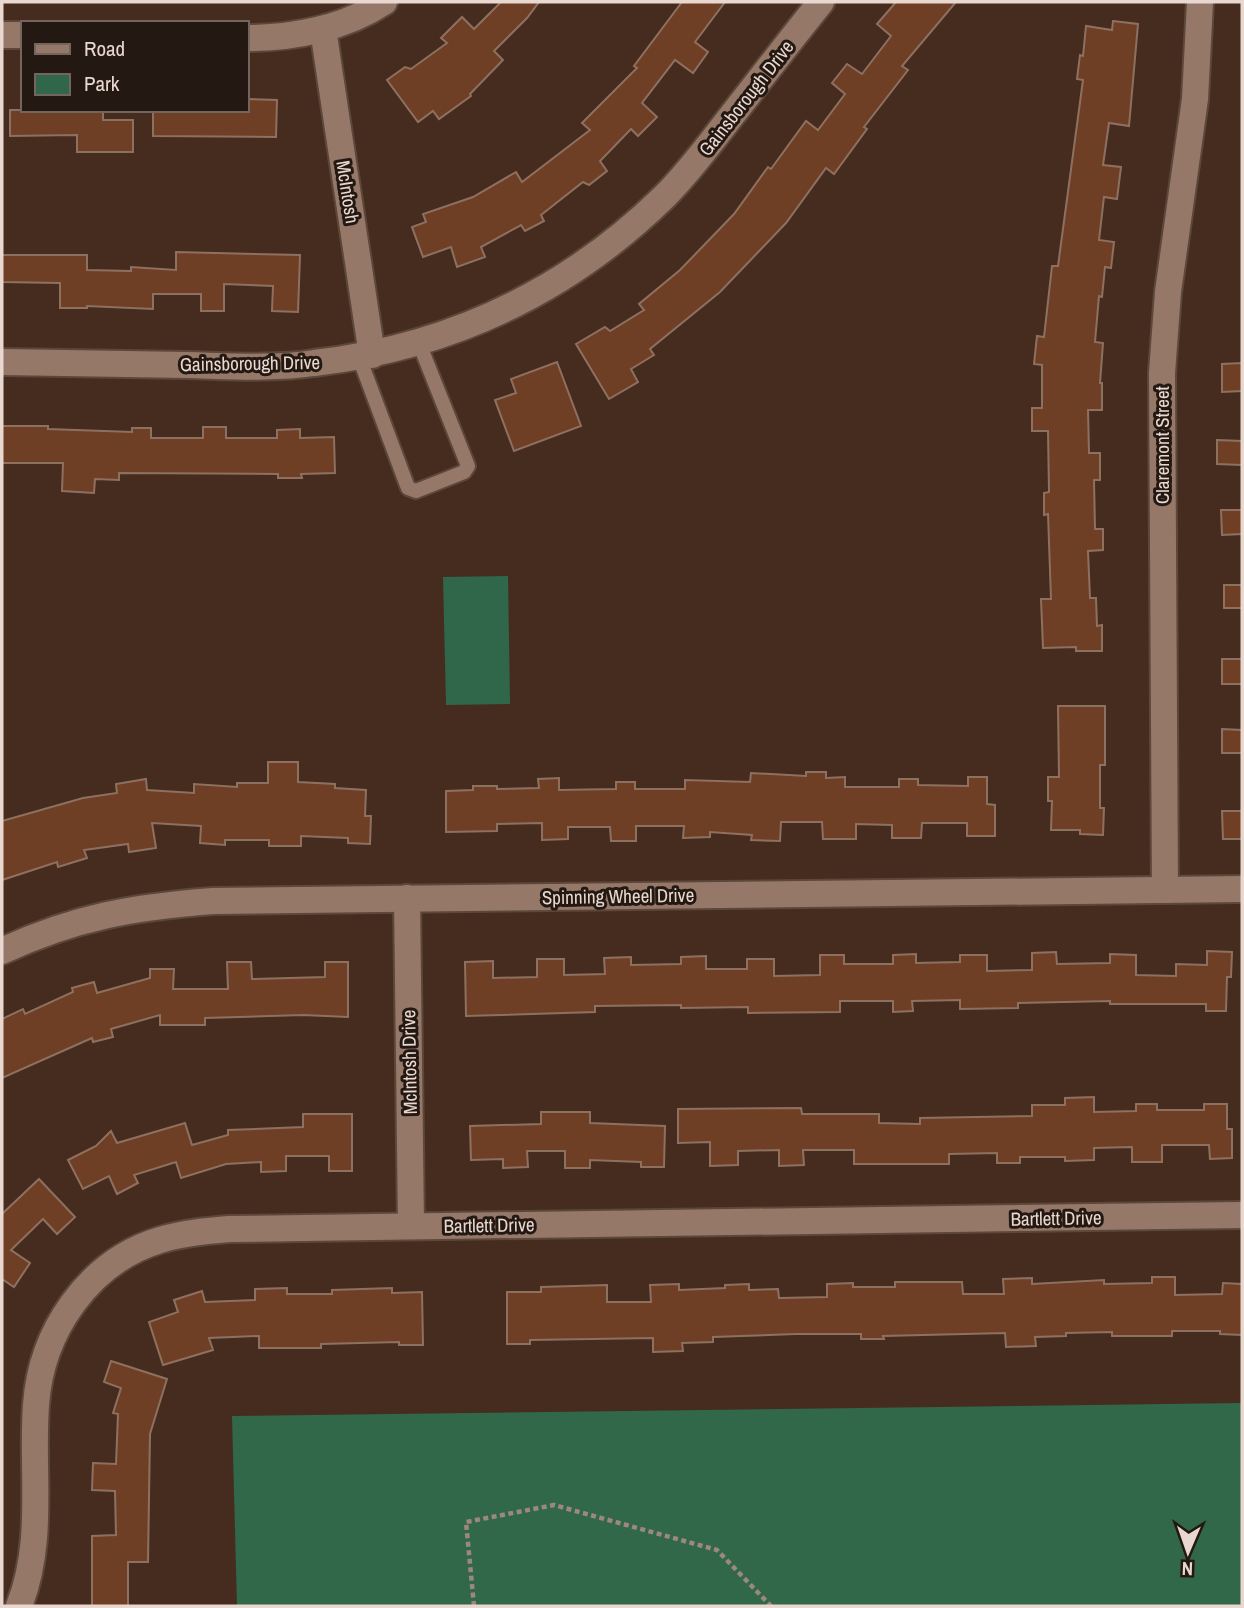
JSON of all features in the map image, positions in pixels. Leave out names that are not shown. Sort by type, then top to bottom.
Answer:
[{"type":"street","points":[[248,38],[291,35],[323,29],[349,20],[384,2]]},
{"type":"street","name":"Gainsborough Drive","points":[[2,362],[260,366],[312,364],[366,356],[470,326],[527,299],[570,273],[628,230],[666,195],[693,166],[821,2]]},
{"type":"street","name":"Claremont Street","points":[[1165,890],[1162,373],[1168,292],[1195,99],[1200,2]]},
{"type":"street","name":"McIntosh","points":[[323,29],[366,356]]},
{"type":"street","points":[[2,35],[21,35]]},
{"type":"street","name":"Spinning Wheel Drive","points":[[2,951],[70,924],[153,905],[214,901],[1242,888]]},
{"type":"street","name":"McIntosh Drive","points":[[407,898],[411,1226]]},
{"type":"street","name":"Bartlett Drive","points":[[19,1606],[26,1591],[35,1544],[36,1405],[41,1369],[50,1341],[72,1304],[91,1282],[113,1263],[160,1240],[194,1232],[229,1229],[1242,1215]]},
{"type":"lane","points":[[366,356],[408,488],[416,491],[464,472],[468,466],[419,342]]},
{"type":"path","points":[[474,1606],[466,1522],[554,1505],[718,1550],[771,1606]]},
{"type":"green space","points":[[508,576],[510,704],[446,705],[443,577]]},
{"type":"green space","points":[[1242,1403],[1242,1606],[237,1606],[232,1416]]},
{"type":"building","points":[[501,2],[539,2],[494,51],[503,60],[471,96],[439,119],[433,111],[418,122],[387,80],[405,67],[411,69],[447,43],[441,38],[462,17],[474,29]]},
{"type":"building","points":[[682,2],[725,2],[695,42],[708,52],[693,73],[675,60],[642,103],[657,117],[638,136],[631,129],[600,161],[607,171],[589,185],[583,182],[541,215],[544,221],[525,231],[521,225],[481,247],[485,257],[457,267],[451,247],[423,257],[412,227],[426,222],[423,214],[473,197],[516,172],[522,182],[590,130],[582,123],[637,68],[634,66]]},
{"type":"building","points":[[896,2],[956,2],[902,66],[908,70],[864,127],[867,129],[834,174],[826,168],[786,223],[720,292],[650,349],[654,355],[631,369],[638,382],[609,399],[576,344],[605,327],[610,331],[644,310],[639,304],[680,270],[734,214],[806,121],[818,130],[845,94],[832,83],[847,64],[862,74],[891,36],[877,24]]},
{"type":"building","points":[[1113,21],[1138,24],[1129,126],[1109,123],[1103,165],[1121,167],[1117,199],[1104,197],[1099,240],[1114,242],[1111,268],[1105,267],[1102,297],[1099,296],[1095,342],[1103,343],[1100,383],[1102,410],[1088,410],[1089,453],[1100,453],[1100,480],[1094,480],[1095,529],[1103,529],[1103,550],[1088,551],[1090,598],[1096,598],[1097,626],[1102,625],[1102,651],[1076,651],[1076,647],[1043,648],[1041,599],[1051,599],[1048,514],[1044,515],[1044,493],[1049,492],[1048,431],[1032,431],[1032,408],[1042,408],[1042,365],[1034,364],[1037,336],[1044,337],[1052,266],[1058,266],[1083,80],[1077,79],[1086,26],[1112,30]]},
{"type":"building","points":[[248,99],[277,100],[276,137],[153,136],[153,112],[248,112]]},
{"type":"building","points":[[10,110],[103,112],[103,120],[133,120],[133,152],[77,152],[77,135],[10,136]]},
{"type":"building","points":[[176,252],[300,255],[298,312],[272,311],[273,286],[224,284],[224,311],[201,311],[201,294],[153,294],[153,309],[87,306],[60,308],[60,283],[2,282],[2,255],[87,255],[87,270],[131,271],[131,267],[176,270]]},
{"type":"building","points":[[557,362],[581,426],[514,451],[495,400],[516,393],[511,379]]},
{"type":"building","points":[[1242,363],[1242,391],[1222,392],[1222,364]]},
{"type":"building","points":[[2,426],[48,426],[48,429],[132,432],[132,428],[151,428],[151,438],[203,438],[203,427],[226,427],[226,438],[277,438],[277,430],[300,429],[300,438],[334,437],[335,473],[278,478],[278,474],[119,473],[119,480],[95,479],[94,493],[62,491],[63,463],[2,463]]},
{"type":"building","points":[[1217,440],[1242,441],[1242,465],[1217,464]]},
{"type":"building","points":[[1221,510],[1242,510],[1242,534],[1222,535]]},
{"type":"building","points":[[1224,585],[1242,585],[1242,608],[1224,608]]},
{"type":"building","points":[[1222,659],[1242,659],[1242,684],[1222,684]]},
{"type":"building","points":[[1058,706],[1105,706],[1105,765],[1100,765],[1100,808],[1104,808],[1103,835],[1080,834],[1080,830],[1051,830],[1052,801],[1048,801],[1048,777],[1059,777]]},
{"type":"building","points":[[1222,729],[1242,730],[1242,753],[1222,753]]},
{"type":"building","points":[[268,762],[298,762],[298,782],[335,784],[335,788],[366,790],[365,816],[371,816],[370,844],[348,843],[348,838],[301,836],[301,846],[269,846],[269,840],[225,840],[225,845],[200,843],[201,826],[152,823],[156,848],[129,852],[128,844],[84,850],[87,858],[58,867],[57,862],[2,880],[2,821],[83,798],[117,793],[116,784],[146,779],[147,790],[194,793],[194,784],[237,787],[237,783],[268,783]]},
{"type":"building","points":[[806,772],[826,772],[826,778],[845,777],[845,787],[899,787],[899,779],[918,779],[918,785],[968,786],[968,777],[987,777],[987,804],[995,805],[995,836],[967,836],[967,823],[922,823],[921,838],[892,838],[892,825],[856,824],[856,839],[823,839],[822,822],[781,822],[780,841],[751,840],[752,835],[710,832],[710,837],[683,838],[684,826],[636,826],[636,841],[611,841],[610,827],[568,827],[568,839],[542,840],[542,823],[497,824],[497,831],[446,832],[446,791],[473,790],[473,786],[497,786],[497,789],[539,788],[538,779],[559,778],[559,790],[616,789],[616,782],[635,782],[635,789],[685,789],[685,780],[750,782],[751,773],[806,776]]},
{"type":"building","points":[[1222,811],[1242,811],[1242,839],[1223,839]]},
{"type":"building","points":[[1207,951],[1232,952],[1231,977],[1227,977],[1226,1011],[1206,1011],[1206,1004],[1110,1004],[1110,1001],[1018,1003],[1018,1008],[960,1009],[960,1000],[912,1001],[913,1011],[893,1012],[893,1001],[840,1001],[840,1012],[748,1013],[748,1007],[681,1008],[681,1005],[595,1006],[595,1012],[466,1016],[465,962],[493,961],[493,978],[537,977],[537,959],[564,959],[564,975],[605,974],[604,958],[631,957],[631,965],[681,964],[681,957],[706,956],[706,969],[747,969],[747,959],[774,959],[774,976],[820,975],[820,955],[844,955],[844,964],[893,964],[893,955],[916,954],[916,963],[960,962],[960,955],[987,955],[987,971],[1032,970],[1032,953],[1056,952],[1057,964],[1110,963],[1110,954],[1136,955],[1136,975],[1176,976],[1176,964],[1207,965]]},
{"type":"building","points":[[227,962],[251,962],[252,979],[325,977],[325,962],[348,962],[348,1017],[303,1015],[205,1018],[205,1025],[160,1025],[160,1015],[111,1029],[113,1037],[93,1042],[92,1038],[2,1078],[2,1019],[23,1009],[25,1014],[73,992],[72,988],[94,982],[97,993],[150,978],[150,969],[174,969],[173,989],[228,989]]},
{"type":"building","points":[[1094,1097],[1094,1112],[1136,1111],[1136,1104],[1157,1104],[1157,1110],[1204,1110],[1204,1104],[1227,1104],[1227,1129],[1232,1129],[1232,1158],[1210,1159],[1209,1145],[1162,1145],[1162,1162],[1132,1162],[1132,1147],[1094,1148],[1094,1160],[1065,1161],[1065,1157],[1020,1157],[1020,1163],[997,1163],[997,1153],[949,1154],[949,1164],[854,1164],[854,1150],[803,1150],[804,1165],[779,1166],[779,1150],[738,1151],[738,1165],[710,1166],[710,1142],[678,1143],[678,1109],[801,1108],[802,1114],[879,1114],[879,1123],[920,1124],[920,1118],[1032,1116],[1032,1105],[1065,1105],[1065,1098]]},
{"type":"building","points":[[541,1112],[590,1112],[590,1123],[665,1126],[664,1167],[641,1167],[641,1162],[590,1160],[590,1168],[565,1168],[565,1151],[527,1151],[528,1167],[503,1168],[503,1159],[471,1160],[470,1126],[541,1124]]},
{"type":"building","points":[[303,1114],[352,1114],[352,1171],[329,1171],[329,1156],[286,1156],[286,1171],[261,1172],[261,1162],[226,1164],[181,1178],[176,1162],[134,1175],[138,1183],[117,1194],[109,1176],[83,1189],[68,1160],[96,1146],[111,1131],[117,1143],[185,1123],[192,1145],[228,1135],[228,1130],[303,1127]]},
{"type":"building","points":[[39,1179],[75,1217],[57,1234],[43,1219],[11,1250],[30,1263],[14,1287],[2,1279],[2,1214]]},
{"type":"building","points":[[1152,1277],[1175,1277],[1175,1295],[1222,1294],[1223,1283],[1242,1284],[1242,1335],[1220,1334],[1220,1331],[1172,1331],[1172,1336],[1112,1336],[1112,1332],[1066,1333],[1066,1336],[1035,1337],[1036,1346],[1006,1347],[1005,1333],[883,1336],[884,1339],[861,1339],[861,1334],[796,1334],[713,1337],[713,1342],[682,1343],[683,1351],[653,1352],[653,1338],[530,1340],[530,1344],[507,1344],[507,1292],[541,1292],[541,1287],[607,1285],[607,1302],[651,1302],[650,1285],[679,1284],[679,1290],[749,1284],[749,1290],[778,1289],[779,1298],[827,1297],[827,1284],[853,1283],[853,1287],[895,1287],[895,1282],[962,1282],[963,1294],[1004,1294],[1003,1279],[1032,1278],[1032,1284],[1104,1280],[1104,1284],[1152,1283]]},
{"type":"building","points":[[287,1288],[287,1294],[332,1294],[332,1290],[392,1288],[392,1293],[422,1292],[423,1345],[399,1345],[399,1342],[321,1344],[321,1348],[259,1348],[259,1336],[209,1338],[213,1350],[163,1365],[149,1322],[178,1312],[174,1300],[202,1291],[205,1302],[255,1300],[255,1289]]},
{"type":"building","points":[[111,1361],[167,1379],[150,1434],[148,1562],[128,1562],[128,1606],[92,1606],[92,1536],[116,1535],[115,1491],[92,1490],[93,1463],[116,1464],[118,1414],[113,1413],[121,1388],[104,1382]]}]
